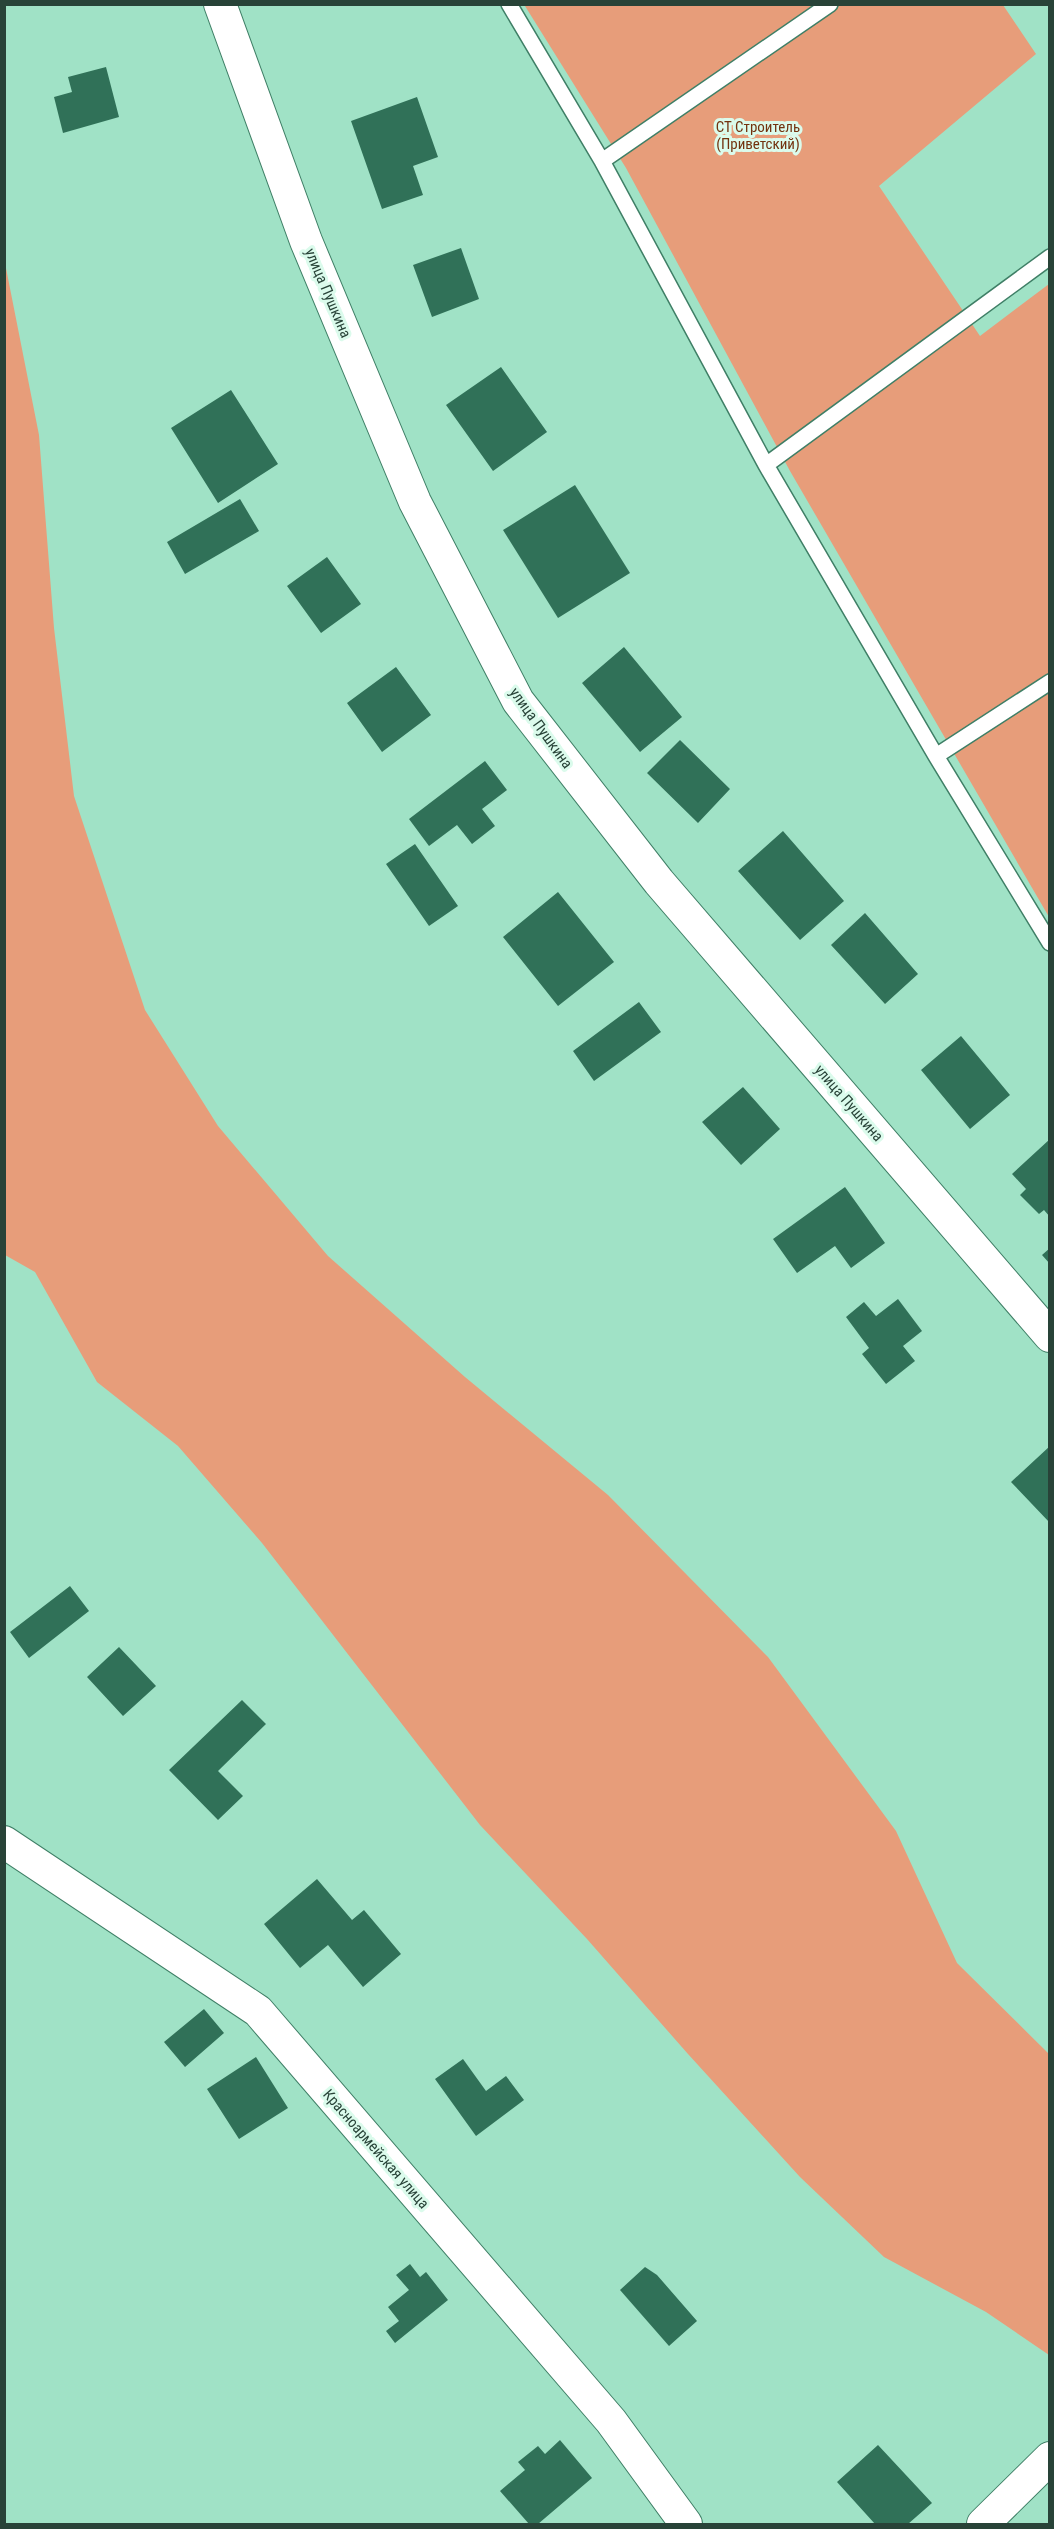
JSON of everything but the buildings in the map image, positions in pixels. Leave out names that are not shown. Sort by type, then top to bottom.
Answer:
[{"type":"street","name":"улица Пушкина","points":[[220,4],[306,241],[415,502],[518,701],[659,882],[1050,1336]]},
{"type":"street","name":"Красноармейская улица","points":[[4,1842],[258,2011],[611,2421],[686,2524]]},
{"type":"street","points":[[983,2524],[1050,2457]]},
{"type":"lane","points":[[508,4],[602,161],[766,465],[936,756],[1050,943]]},
{"type":"lane","points":[[602,161],[830,4]]},
{"type":"lane","points":[[766,465],[1050,257]]},
{"type":"lane","points":[[936,756],[1050,682]]},
{"type":"green space","name":"СТ Строитель (Приветский)","points":[[527,4],[1003,5],[1036,54],[879,186],[980,336],[1049,284],[1049,917],[790,471],[626,168],[525,6]]},
{"type":"green space","points":[[4,258],[39,435],[54,628],[74,796],[145,1010],[218,1126],[328,1256],[465,1377],[608,1495],[768,1657],[896,1831],[957,1963],[1049,2054],[1049,2355],[986,2312],[884,2257],[800,2177],[587,1939],[480,1825],[262,1543],[178,1446],[97,1382],[35,1272],[5,1255]]}]
